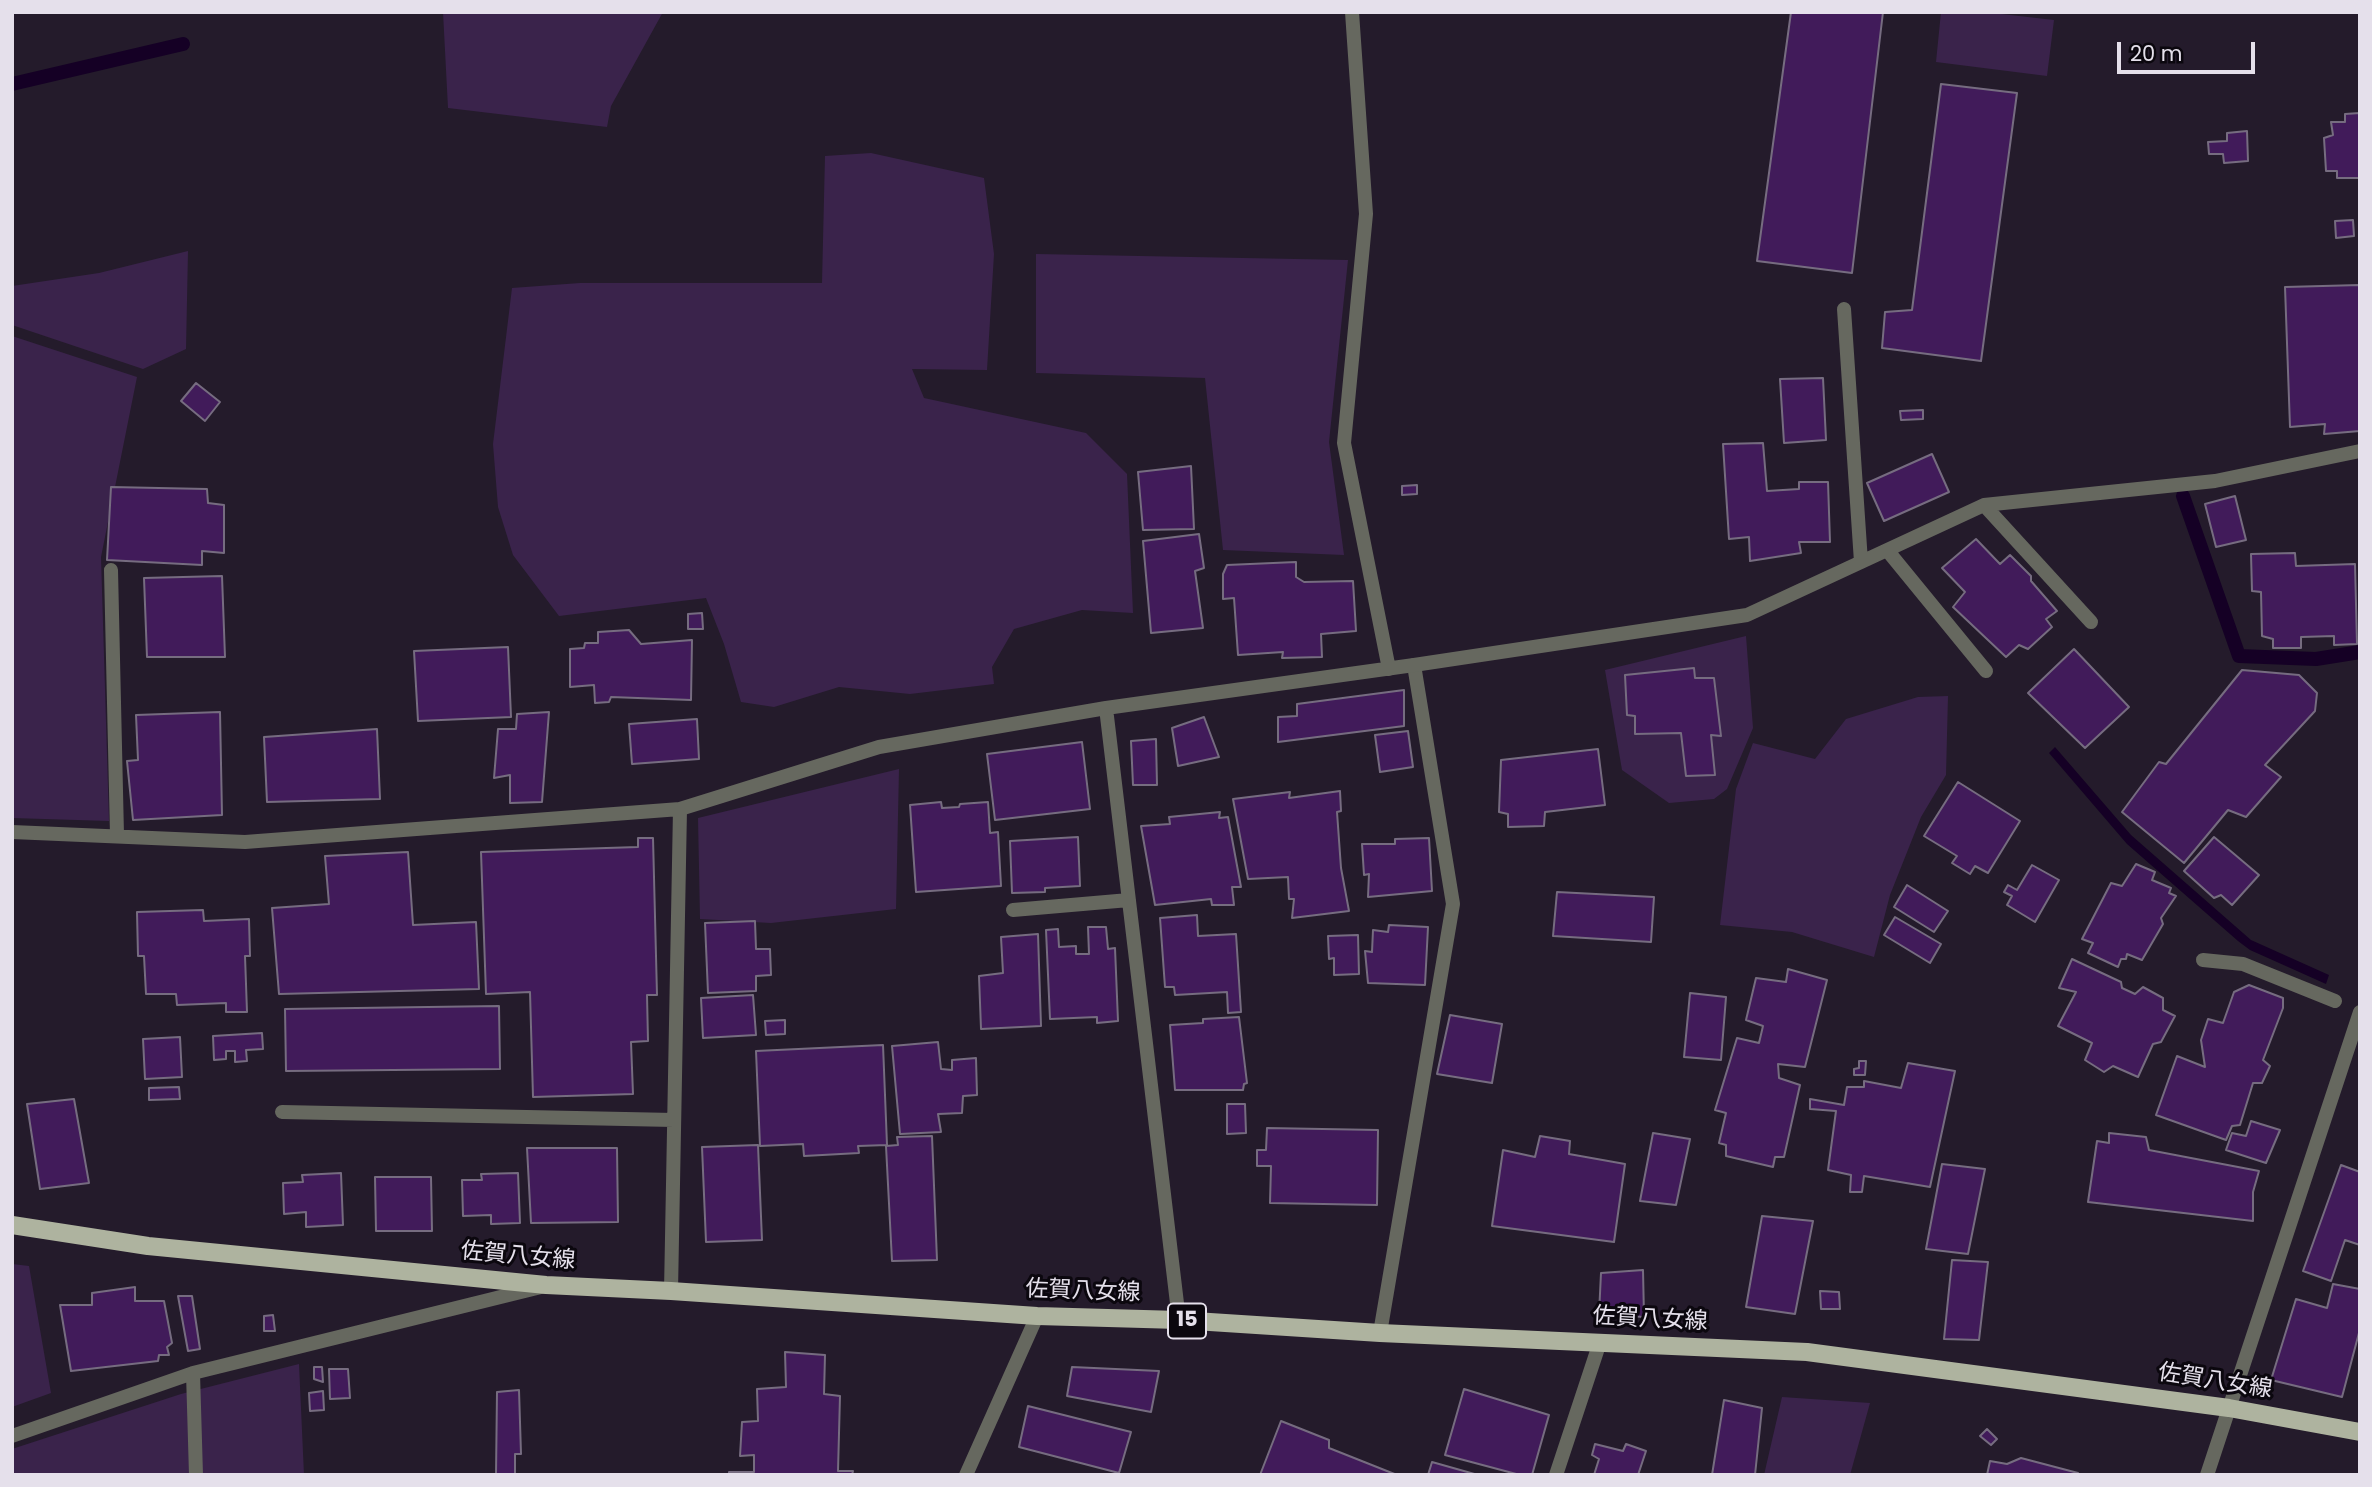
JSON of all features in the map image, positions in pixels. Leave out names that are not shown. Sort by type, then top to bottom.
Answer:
[{"type":"main road","name":"佐賀八女線","points":[[12,1225],[148,1246],[546,1286],[671,1291],[1037,1316],[1179,1320],[1380,1333],[1807,1352],[2230,1408],[2360,1432]]},
{"type":"street","points":[[1352,12],[1366,214],[1344,443],[1389,669]]},
{"type":"street","points":[[1844,309],[1861,562]]},
{"type":"street","points":[[12,832],[245,842],[680,809],[880,747],[1106,708],[1415,666],[1747,615],[1984,505],[2215,481],[2360,451]]},
{"type":"street","points":[[1984,505],[2091,622]]},
{"type":"street","points":[[1887,550],[1986,671]]},
{"type":"street","points":[[111,570],[117,835]]},
{"type":"street","points":[[1380,1333],[1453,904],[1415,666]]},
{"type":"street","points":[[1106,708],[1179,1320]]},
{"type":"street","points":[[671,1291],[680,809]]},
{"type":"street","points":[[1013,910],[1129,901]]},
{"type":"street","points":[[2203,960],[2242,964],[2335,1001]]},
{"type":"street","points":[[2207,1475],[2360,1013]]},
{"type":"street","points":[[282,1112],[674,1120]]},
{"type":"street","points":[[12,1437],[193,1373],[546,1286]]},
{"type":"street","points":[[966,1475],[1037,1316]]},
{"type":"street","points":[[1556,1475],[1600,1342]]},
{"type":"street","points":[[193,1373],[196,1475]]},
{"type":"shaded area","points":[[443,12],[663,12],[611,106],[607,127],[448,108]]},
{"type":"shaded area","points":[[1941,12],[1984,12],[2054,20],[2047,76],[1936,62]]},
{"type":"shaded area","points":[[871,153],[984,178],[994,254],[987,370],[912,369],[924,398],[1086,433],[1127,474],[1133,613],[1082,610],[1014,629],[992,667],[994,684],[910,694],[839,687],[774,707],[741,702],[724,644],[706,598],[559,616],[513,555],[498,507],[493,444],[512,288],[580,283],[822,283],[825,156]]},
{"type":"shaded area","points":[[188,251],[186,349],[143,369],[12,325],[12,286],[99,273]]},
{"type":"shaded area","points":[[1036,254],[1348,260],[1329,442],[1344,555],[1223,550],[1205,378],[1036,373]]},
{"type":"shaded area","points":[[12,336],[137,377],[101,557],[109,821],[12,818]]},
{"type":"shaded area","points":[[1746,636],[1753,728],[1727,789],[1714,799],[1669,803],[1622,770],[1605,670]]},
{"type":"shaded area","points":[[1948,696],[1946,775],[1921,817],[1890,895],[1874,957],[1792,932],[1720,925],[1736,789],[1753,743],[1815,759],[1846,719],[1918,697]]},
{"type":"shaded area","points":[[2055,747],[2131,835],[2251,940],[2329,975],[2326,984],[2250,950],[2127,844],[2049,753]]},
{"type":"shaded area","points":[[899,769],[896,909],[771,923],[700,919],[698,818]]},
{"type":"shaded area","points":[[12,1264],[29,1266],[51,1393],[12,1407]]},
{"type":"shaded area","points":[[299,1364],[304,1475],[12,1475],[12,1449],[181,1394]]},
{"type":"shaded area","points":[[1782,1397],[1870,1403],[1850,1475],[1764,1475]]},
{"type":"building","points":[[1791,12],[1883,12],[1852,273],[1757,261]]},
{"type":"building","points":[[1941,84],[2017,93],[1981,361],[1882,348],[1885,312],[1912,310]]},
{"type":"building","points":[[2360,113],[2360,178],[2337,178],[2337,171],[2326,171],[2324,138],[2333,135],[2331,122],[2345,122],[2345,114]]},
{"type":"building","points":[[2247,131],[2248,161],[2224,163],[2223,154],[2209,154],[2208,142],[2227,141],[2227,133]]},
{"type":"building","points":[[2353,220],[2354,236],[2336,238],[2335,221]]},
{"type":"building","points":[[2360,285],[2360,431],[2324,434],[2325,424],[2290,427],[2285,287]]},
{"type":"building","points":[[1823,378],[1826,440],[1784,443],[1780,379]]},
{"type":"building","points":[[196,383],[220,402],[205,421],[181,401]]},
{"type":"building","points":[[1923,410],[1923,419],[1901,420],[1900,411]]},
{"type":"building","points":[[1763,443],[1767,491],[1799,489],[1799,482],[1828,482],[1830,542],[1799,542],[1801,553],[1750,561],[1749,537],[1729,539],[1723,444]]},
{"type":"building","points":[[1932,454],[1949,492],[1884,521],[1867,483]]},
{"type":"building","points":[[1191,466],[1194,529],[1143,530],[1138,472]]},
{"type":"building","points":[[1417,485],[1417,494],[1402,495],[1402,486]]},
{"type":"building","points":[[111,487],[207,489],[208,503],[224,505],[224,553],[202,551],[202,565],[107,560]]},
{"type":"building","points":[[2235,496],[2246,540],[2216,547],[2205,504]]},
{"type":"building","points":[[1199,534],[1204,568],[1195,571],[1203,628],[1151,633],[1143,541]]},
{"type":"building","points":[[1976,539],[2000,564],[2010,555],[2031,576],[2031,581],[2057,611],[2046,619],[2052,627],[2028,649],[2019,645],[2006,657],[1953,607],[1965,592],[1942,568]]},
{"type":"building","points":[[2295,553],[2296,566],[2355,564],[2357,644],[2334,645],[2334,636],[2301,637],[2301,648],[2273,648],[2273,639],[2262,636],[2261,592],[2252,591],[2251,554]]},
{"type":"building","points":[[1296,562],[1296,577],[1304,582],[1353,581],[1356,631],[1321,634],[1322,657],[1282,658],[1283,652],[1238,655],[1234,598],[1223,599],[1223,574],[1227,565]]},
{"type":"building","points":[[222,576],[225,657],[147,657],[144,578]]},
{"type":"building","points":[[702,613],[703,629],[688,629],[688,614]]},
{"type":"building","points":[[629,630],[641,644],[692,640],[691,700],[611,697],[609,702],[595,703],[594,685],[570,687],[570,649],[584,648],[585,643],[598,643],[598,632]]},
{"type":"building","points":[[508,647],[511,717],[418,721],[414,651]]},
{"type":"building","points":[[2074,649],[2129,707],[2085,748],[2028,693]]},
{"type":"building","points":[[1694,668],[1695,678],[1714,678],[1721,736],[1711,735],[1715,775],[1686,776],[1681,733],[1635,734],[1635,716],[1627,715],[1625,675]]},
{"type":"building","points":[[2242,670],[2299,675],[2317,693],[2315,711],[2265,765],[2281,777],[2246,817],[2228,810],[2184,863],[2122,812],[2159,762],[2166,764]]},
{"type":"building","points":[[1404,690],[1404,726],[1278,742],[1278,717],[1297,716],[1297,704]]},
{"type":"building","points":[[220,712],[222,815],[133,820],[127,761],[138,760],[136,715]]},
{"type":"building","points":[[549,712],[542,802],[510,803],[510,775],[494,778],[498,729],[516,729],[517,714]]},
{"type":"building","points":[[1204,717],[1219,757],[1178,766],[1172,728]]},
{"type":"building","points":[[697,719],[699,759],[632,764],[629,724]]},
{"type":"building","points":[[377,729],[380,799],[267,802],[264,737]]},
{"type":"building","points":[[1408,731],[1413,767],[1380,772],[1375,735]]},
{"type":"building","points":[[1156,739],[1157,785],[1133,785],[1131,741]]},
{"type":"building","points":[[1082,742],[1090,809],[995,820],[987,754]]},
{"type":"building","points":[[1598,749],[1605,805],[1545,812],[1544,826],[1508,827],[1508,814],[1499,812],[1501,760]]},
{"type":"building","points":[[1958,782],[2020,821],[1988,873],[1975,866],[1970,874],[1952,863],[1957,856],[1924,836]]},
{"type":"building","points":[[1340,791],[1341,811],[1337,812],[1341,868],[1349,911],[1292,918],[1294,899],[1289,899],[1288,877],[1248,879],[1233,799],[1290,792],[1289,798]]},
{"type":"building","points":[[941,802],[942,808],[988,802],[990,833],[998,832],[1001,886],[916,892],[910,805]]},
{"type":"building","points":[[1220,812],[1219,818],[1228,817],[1241,887],[1232,887],[1234,905],[1212,905],[1211,899],[1155,905],[1141,826],[1170,824],[1169,817]]},
{"type":"building","points":[[1078,837],[1080,886],[1045,888],[1045,892],[1012,893],[1010,841]]},
{"type":"building","points":[[2214,837],[2259,875],[2232,905],[2221,895],[2214,898],[2184,871]]},
{"type":"building","points":[[638,838],[653,838],[657,995],[647,995],[648,1041],[631,1042],[633,1094],[533,1097],[530,992],[486,994],[481,852],[638,847]]},
{"type":"building","points":[[1429,838],[1432,891],[1368,897],[1369,874],[1364,875],[1362,844],[1395,844],[1395,839]]},
{"type":"building","points":[[408,852],[413,925],[476,922],[479,989],[279,994],[272,908],[329,904],[325,856]]},
{"type":"building","points":[[2136,864],[2155,872],[2152,880],[2171,888],[2169,893],[2176,896],[2161,918],[2163,924],[2142,960],[2127,954],[2118,967],[2088,953],[2093,943],[2082,939],[2111,883],[2122,886]]},
{"type":"building","points":[[2032,865],[2059,880],[2035,922],[2007,905],[2012,896],[2004,892],[2008,885],[2017,890]]},
{"type":"building","points":[[1907,885],[1948,911],[1934,932],[1894,907]]},
{"type":"building","points":[[1557,892],[1654,897],[1651,942],[1553,936]]},
{"type":"building","points":[[203,910],[204,921],[249,919],[250,956],[245,956],[247,1012],[226,1012],[226,1003],[177,1005],[176,994],[146,994],[144,956],[138,956],[137,912]]},
{"type":"building","points":[[1197,915],[1198,936],[1236,934],[1241,1012],[1228,1013],[1227,992],[1175,995],[1174,987],[1165,987],[1160,918]]},
{"type":"building","points":[[1895,917],[1941,944],[1930,963],[1884,935]]},
{"type":"building","points":[[755,921],[756,949],[770,949],[771,975],[756,976],[756,991],[708,993],[705,923]]},
{"type":"building","points":[[1389,925],[1428,927],[1425,985],[1368,983],[1365,951],[1372,952],[1373,930],[1388,932]]},
{"type":"building","points":[[1088,927],[1106,927],[1108,949],[1115,948],[1118,1021],[1097,1023],[1097,1017],[1050,1019],[1046,930],[1058,929],[1059,947],[1076,946],[1076,954],[1089,954]]},
{"type":"building","points":[[1038,934],[1041,1026],[981,1029],[979,976],[1003,973],[1001,937]]},
{"type":"building","points":[[1358,935],[1359,974],[1334,975],[1334,958],[1329,959],[1328,936]]},
{"type":"building","points":[[2072,959],[2121,982],[2122,988],[2135,994],[2143,987],[2163,998],[2163,1010],[2175,1016],[2161,1042],[2153,1044],[2138,1077],[2113,1066],[2104,1072],[2085,1060],[2092,1043],[2058,1026],[2076,992],[2059,988]]},
{"type":"building","points":[[1788,969],[1827,980],[1805,1067],[1778,1064],[1779,1078],[1800,1085],[1784,1157],[1775,1157],[1773,1167],[1726,1156],[1726,1145],[1719,1143],[1726,1113],[1715,1110],[1737,1038],[1759,1043],[1763,1026],[1746,1020],[1756,978],[1786,982]]},
{"type":"building","points":[[2249,985],[2283,998],[2283,1008],[2263,1060],[2270,1066],[2262,1083],[2253,1083],[2240,1125],[2232,1126],[2226,1140],[2156,1115],[2177,1056],[2205,1067],[2201,1040],[2208,1019],[2223,1023],[2234,992]]},
{"type":"building","points":[[1690,993],[1726,997],[1721,1060],[1684,1057]]},
{"type":"building","points":[[753,995],[756,1035],[703,1038],[701,998]]},
{"type":"building","points":[[499,1006],[500,1069],[286,1071],[285,1009]]},
{"type":"building","points":[[1450,1015],[1502,1024],[1492,1083],[1437,1074]]},
{"type":"building","points":[[1239,1017],[1247,1083],[1244,1084],[1243,1090],[1175,1090],[1170,1025],[1203,1023],[1203,1019]]},
{"type":"building","points":[[785,1020],[785,1034],[766,1035],[765,1021]]},
{"type":"building","points":[[262,1033],[263,1049],[246,1050],[247,1061],[235,1062],[235,1051],[226,1051],[226,1059],[214,1060],[213,1036]]},
{"type":"building","points":[[180,1037],[182,1077],[145,1079],[143,1039]]},
{"type":"building","points":[[938,1042],[941,1069],[952,1070],[952,1060],[976,1058],[977,1095],[963,1096],[962,1113],[938,1114],[941,1132],[900,1134],[892,1046]]},
{"type":"building","points":[[883,1045],[887,1145],[858,1146],[859,1153],[804,1156],[803,1144],[760,1146],[756,1051]]},
{"type":"building","points":[[1859,1061],[1866,1061],[1865,1075],[1854,1075],[1854,1069],[1859,1068]]},
{"type":"building","points":[[1908,1063],[1955,1071],[1930,1187],[1864,1176],[1862,1192],[1850,1192],[1851,1175],[1828,1170],[1836,1111],[1810,1109],[1810,1099],[1844,1105],[1847,1087],[1864,1087],[1864,1081],[1901,1088]]},
{"type":"building","points":[[179,1087],[180,1099],[149,1100],[149,1088]]},
{"type":"building","points":[[74,1099],[89,1183],[40,1189],[27,1104]]},
{"type":"building","points":[[1227,1104],[1245,1104],[1246,1133],[1227,1134]]},
{"type":"building","points":[[2251,1121],[2280,1130],[2266,1163],[2226,1150],[2232,1133],[2246,1136]]},
{"type":"building","points":[[1267,1128],[1378,1130],[1377,1205],[1270,1203],[1271,1166],[1257,1166],[1257,1150],[1266,1150]]},
{"type":"building","points":[[1653,1133],[1690,1139],[1676,1205],[1640,1201]]},
{"type":"building","points":[[2109,1133],[2146,1137],[2149,1150],[2259,1171],[2253,1192],[2253,1221],[2088,1202],[2097,1141],[2109,1143]]},
{"type":"building","points":[[932,1136],[937,1260],[892,1261],[886,1146],[898,1145],[897,1137]]},
{"type":"building","points":[[1540,1136],[1570,1141],[1569,1154],[1625,1164],[1614,1242],[1492,1226],[1503,1150],[1535,1157]]},
{"type":"building","points":[[758,1145],[762,1240],[706,1242],[702,1147]]},
{"type":"building","points":[[527,1148],[617,1148],[618,1222],[531,1223]]},
{"type":"building","points":[[1942,1164],[1985,1169],[1968,1254],[1926,1249]]},
{"type":"building","points":[[2341,1165],[2360,1172],[2360,1245],[2345,1240],[2331,1281],[2303,1271]]},
{"type":"building","points":[[341,1173],[343,1225],[306,1227],[306,1212],[284,1214],[283,1183],[303,1182],[302,1175]]},
{"type":"building","points":[[518,1173],[520,1223],[491,1224],[491,1215],[463,1216],[462,1180],[482,1180],[481,1174]]},
{"type":"building","points":[[375,1177],[431,1177],[432,1231],[376,1231]]},
{"type":"building","points":[[1762,1216],[1813,1221],[1795,1314],[1746,1307]]},
{"type":"building","points":[[1952,1260],[1988,1262],[1979,1340],[1944,1339]]},
{"type":"building","points":[[1643,1270],[1644,1317],[1599,1314],[1601,1273]]},
{"type":"building","points":[[2333,1284],[2360,1289],[2360,1329],[2342,1397],[2271,1380],[2296,1299],[2327,1308]]},
{"type":"building","points":[[135,1287],[135,1301],[164,1301],[172,1343],[167,1347],[169,1355],[159,1355],[158,1361],[71,1371],[60,1305],[92,1305],[92,1293]]},
{"type":"building","points":[[1820,1291],[1839,1292],[1840,1309],[1821,1309]]},
{"type":"building","points":[[178,1296],[192,1296],[200,1349],[188,1351]]},
{"type":"building","points":[[273,1315],[275,1331],[264,1331],[264,1316]]},
{"type":"building","points":[[785,1352],[825,1355],[824,1394],[840,1396],[838,1471],[853,1471],[852,1475],[729,1475],[729,1472],[754,1472],[754,1455],[740,1456],[742,1422],[758,1421],[757,1389],[786,1387]]},
{"type":"building","points":[[314,1367],[322,1367],[323,1382],[314,1379]]},
{"type":"building","points":[[1072,1367],[1159,1371],[1151,1412],[1067,1396]]},
{"type":"building","points":[[329,1369],[348,1369],[350,1398],[330,1399]]},
{"type":"building","points":[[1464,1389],[1549,1415],[1532,1475],[1520,1475],[1445,1455]]},
{"type":"building","points":[[519,1390],[521,1454],[515,1454],[515,1475],[496,1475],[497,1392]]},
{"type":"building","points":[[323,1391],[324,1410],[310,1411],[309,1393]]},
{"type":"building","points":[[1724,1400],[1762,1408],[1755,1475],[1712,1475]]},
{"type":"building","points":[[1028,1406],[1131,1432],[1119,1473],[1019,1447]]},
{"type":"building","points":[[1281,1421],[1329,1440],[1329,1448],[1397,1475],[1260,1475]]},
{"type":"building","points":[[1987,1429],[1997,1439],[1991,1445],[1980,1436]]},
{"type":"building","points":[[1595,1444],[1623,1451],[1626,1444],[1646,1451],[1638,1475],[1594,1475],[1599,1459],[1592,1455]]},
{"type":"building","points":[[2021,1458],[2078,1475],[1987,1475],[1990,1461],[2007,1464]]},
{"type":"building","points":[[1432,1462],[1478,1475],[1428,1475]]},
{"type":"waterway","points":[[12,84],[183,44]]},
{"type":"waterway","points":[[2183,496],[2239,656],[2316,659],[2360,652]]}]
